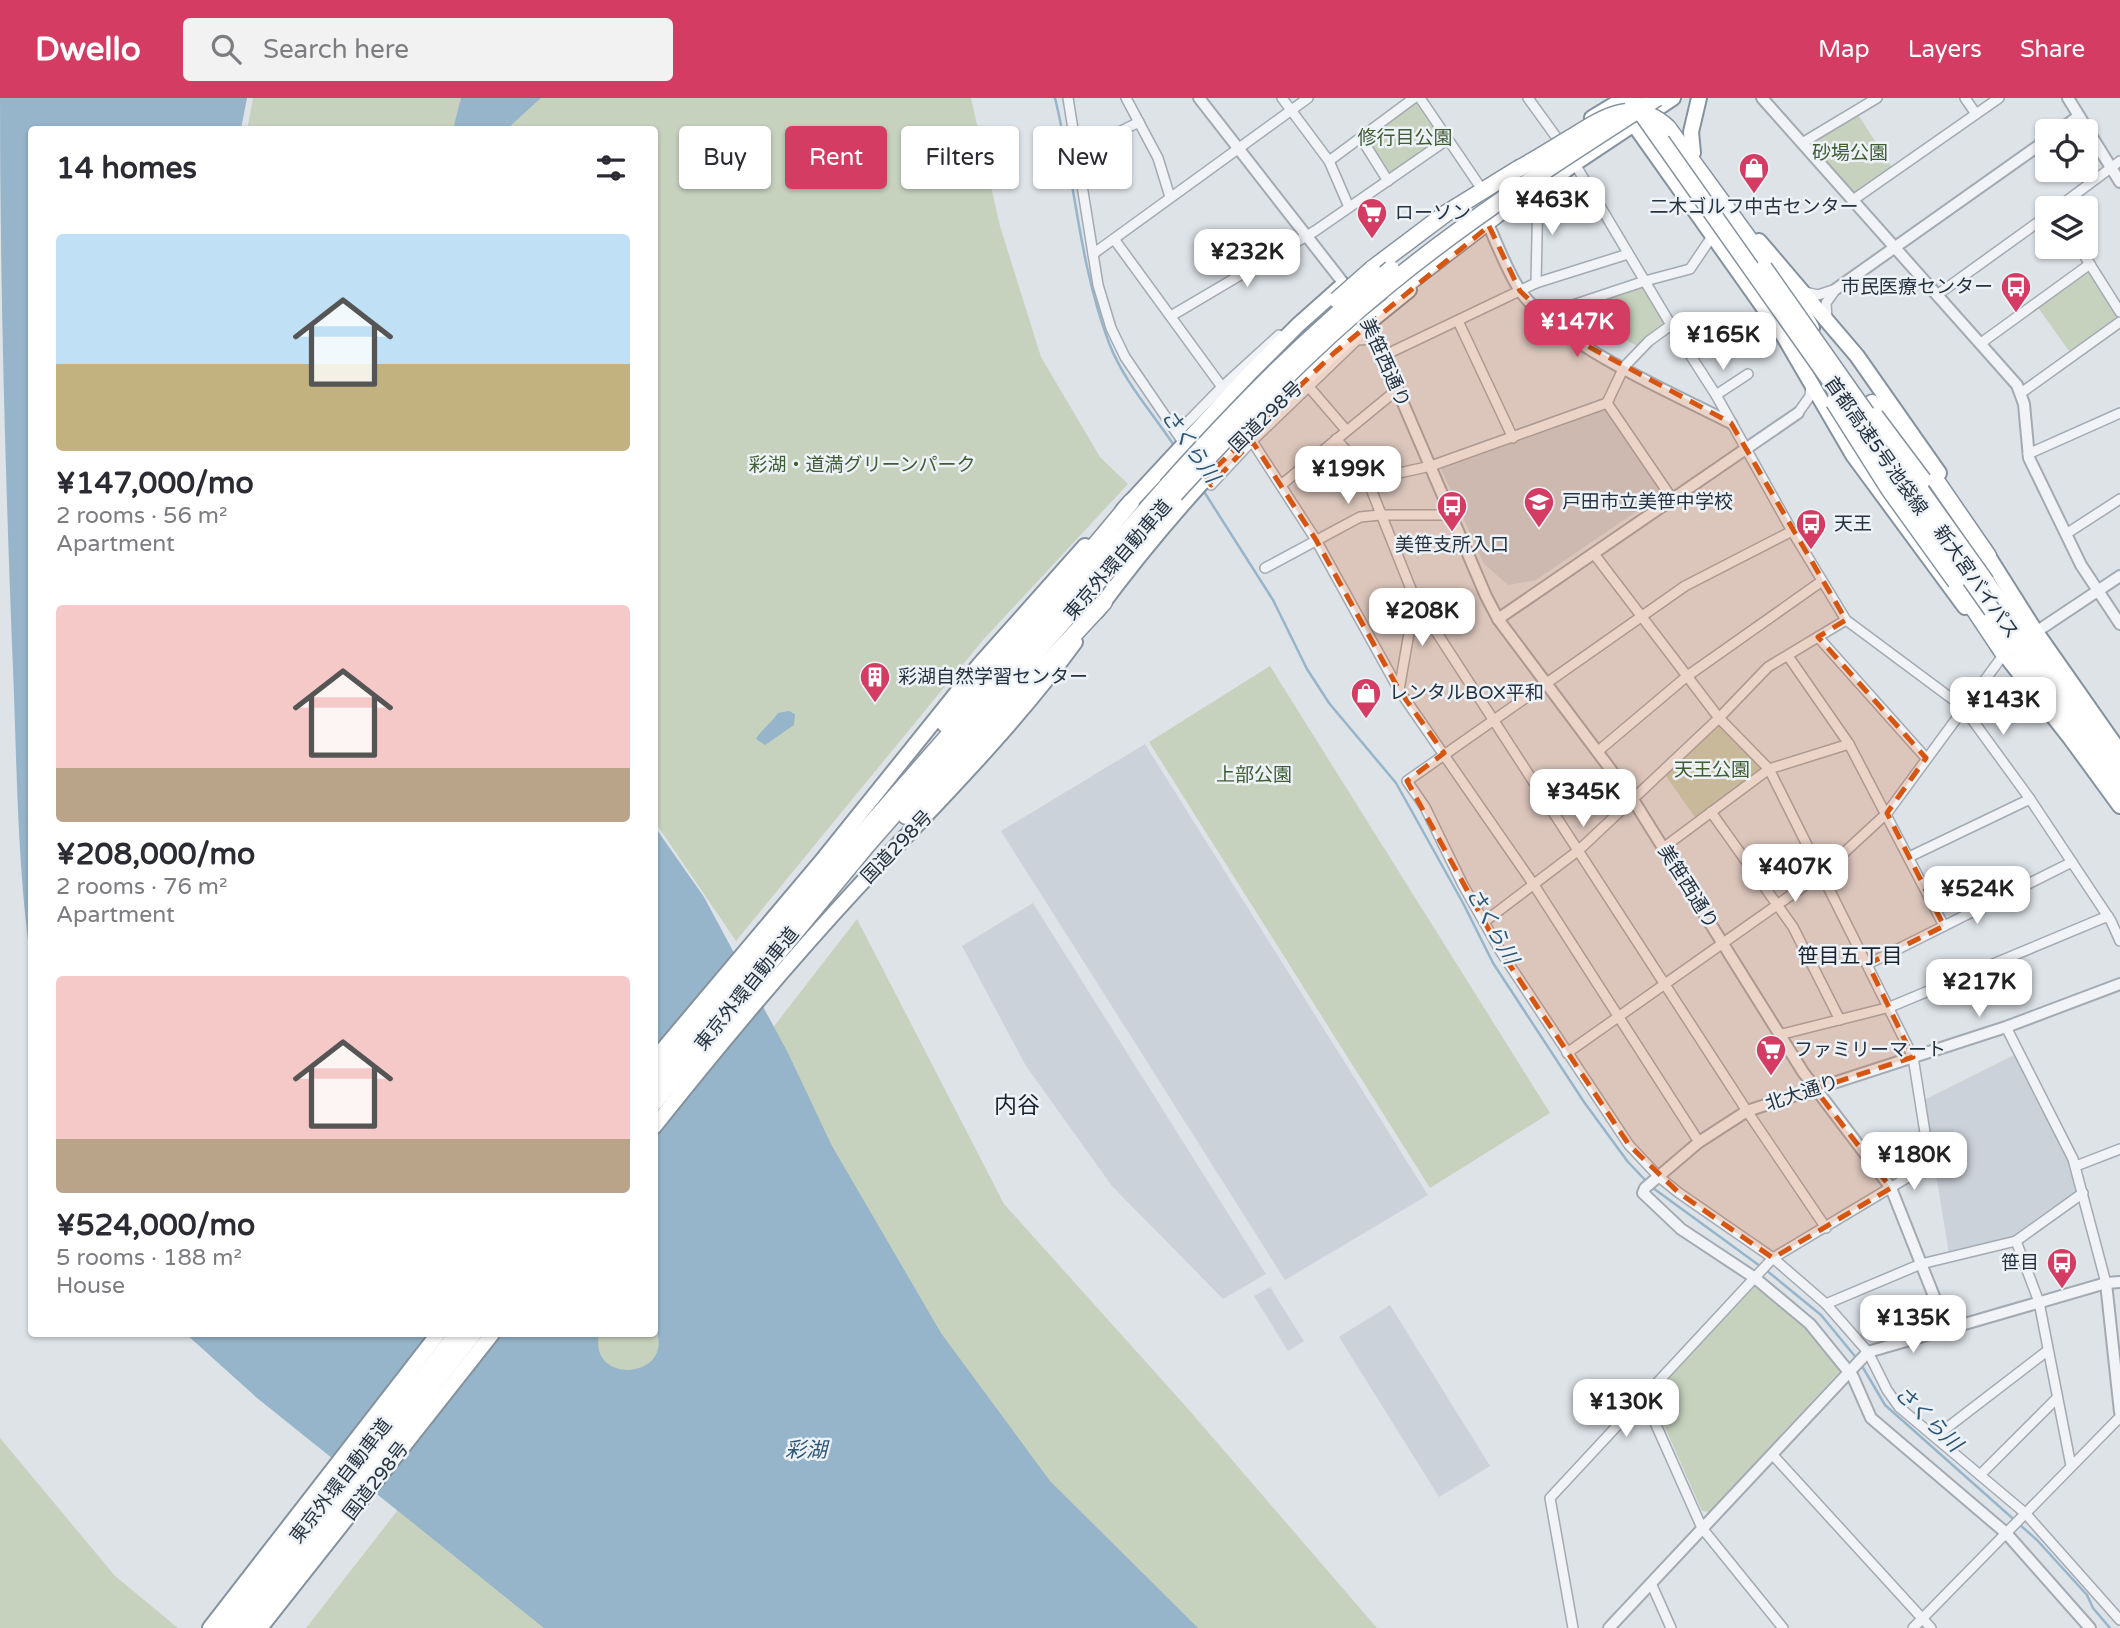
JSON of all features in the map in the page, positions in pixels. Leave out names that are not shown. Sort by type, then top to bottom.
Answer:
[{"type":"highway","points":[[1693,153],[1691,132],[1699,98]]},
{"type":"highway","name":"国道298号","points":[[658,1055],[825,857],[1013,625],[1071,561],[1131,502],[1180,445],[1298,325],[1345,283],[1479,185],[1556,136],[1641,101]]},
{"type":"highway","name":"国道298号","points":[[658,1122],[707,1059],[793,959],[974,766],[1061,662],[1104,602],[1201,483],[1285,397],[1369,322],[1489,226],[1574,164],[1641,101]]},
{"type":"highway","points":[[1641,101],[1693,153],[1798,295],[1872,402],[1988,556]]},
{"type":"highway","points":[[1222,442],[1329,347],[1404,286],[1536,185],[1615,131],[1641,101]]},
{"type":"highway","points":[[1641,101],[1815,380],[2004,654]]},
{"type":"highway","points":[[1641,101],[1713,235],[2009,647],[2068,720]]},
{"type":"highway","points":[[1231,414],[1296,339],[1372,269],[1467,200],[1604,117],[1613,107],[1641,101],[1663,112],[1662,137]]},
{"type":"highway","name":"東京外環自動車道","points":[[658,1077],[859,837],[1231,414],[1323,326],[1412,252],[1520,175],[1641,101]]},
{"type":"highway","name":"東京外環自動車道","points":[[658,1098],[877,834],[1222,442],[1306,357],[1416,262],[1641,101]]},
{"type":"highway","name":"首都高速5号池袋線","points":[[1641,101],[2120,794]]},
{"type":"highway","name":"首都高速5号池袋線","points":[[1641,101],[2112,751],[2120,773]]},
{"type":"highway","points":[[1615,131],[1627,126],[1662,137],[1798,295],[1827,320],[1857,356],[1933,462],[1988,556],[2112,751]]},
{"type":"highway","name":"新大宮バイパス","points":[[1662,137],[1839,377],[2120,781]]},
{"type":"highway","name":"新大宮バイパス","points":[[1662,137],[2120,788]]},
{"type":"highway","points":[[1766,251],[1803,308],[1839,377]]},
{"type":"highway","points":[[1798,295],[1851,384],[1912,464],[1993,578],[2078,706],[2112,751]]},
{"type":"highway","points":[[1783,335],[1801,354],[1825,389],[1865,426]]},
{"type":"highway","points":[[1815,380],[1829,414],[1853,455],[1948,586],[2071,739],[2120,806]]},
{"type":"highway","points":[[1903,441],[1934,491],[1979,578]]},
{"type":"highway","points":[[859,837],[986,673],[1131,502]]},
{"type":"highway","points":[[773,957],[1104,602]]},
{"type":"highway","points":[[210,1628],[436,1337]]},
{"type":"highway","name":"東京外環自動車道","points":[[226,1628],[455,1337]]},
{"type":"highway","name":"東京外環自動車道","points":[[243,1628],[471,1337]]},
{"type":"highway","name":"国道298号","points":[[260,1628],[490,1337]]},
{"type":"street","points":[[1068,98],[1073,126]]},
{"type":"street","points":[[1126,98],[1158,158],[1170,198]]},
{"type":"street","name":"美笹西通り","points":[[1199,98],[1345,283],[1369,322],[1498,619],[1632,798],[1779,1035],[1815,1089],[1891,1188],[1947,1329]]},
{"type":"street","points":[[1282,98],[1329,161],[1349,207]]},
{"type":"street","points":[[1093,254],[1308,98]]},
{"type":"street","points":[[1329,161],[1414,98]]},
{"type":"street","points":[[1420,98],[1479,185]]},
{"type":"street","points":[[1528,98],[1574,164],[1716,395],[1792,531],[1846,620],[1963,707],[2030,799],[2108,916],[2120,941]]},
{"type":"street","points":[[1762,98],[2012,378],[2024,404],[2028,454],[2081,565],[2120,624]]},
{"type":"street","points":[[1802,143],[1877,98]]},
{"type":"street","points":[[1965,98],[1976,114]]},
{"type":"street","points":[[1853,200],[1999,98]]},
{"type":"street","points":[[2068,98],[2116,165],[2120,182]]},
{"type":"street","points":[[2075,119],[2079,116]]},
{"type":"street","points":[[1130,126],[1139,121]]},
{"type":"street","points":[[1361,138],[1388,181]]},
{"type":"street","points":[[1171,316],[1306,236],[1448,139]]},
{"type":"street","points":[[1798,295],[1818,295],[1836,289],[2035,148]]},
{"type":"street","points":[[2073,196],[2116,165]]},
{"type":"street","points":[[1083,189],[1098,285],[1111,328],[1125,357],[1201,483],[1211,485],[1252,441],[1357,340],[1376,340]]},
{"type":"street","points":[[1536,283],[1538,190]]},
{"type":"street","points":[[1937,295],[2035,224]]},
{"type":"street","points":[[1489,226],[1520,291],[1567,335],[1731,422]]},
{"type":"street","points":[[1543,315],[1690,269],[1713,235]]},
{"type":"street","points":[[1114,239],[1222,387]]},
{"type":"street","points":[[1383,356],[1536,283],[1628,254]]},
{"type":"street","points":[[2087,259],[2120,312]]},
{"type":"street","points":[[1981,343],[2090,264]]},
{"type":"street","points":[[1827,320],[1826,303],[1836,289]]},
{"type":"street","points":[[1458,321],[1513,438]]},
{"type":"street","points":[[2021,393],[2120,323]]},
{"type":"street","points":[[1180,445],[1222,387],[1288,327],[1298,325]]},
{"type":"street","points":[[1367,480],[1431,466],[1607,402],[1624,367],[1649,341],[1671,325]]},
{"type":"street","points":[[1716,395],[1748,373]]},
{"type":"street","points":[[1498,619],[1798,412],[1810,396],[1815,380]]},
{"type":"street","points":[[1309,387],[1346,430]]},
{"type":"street","points":[[1281,485],[1398,389]]},
{"type":"street","points":[[1607,402],[1672,500]]},
{"type":"street","points":[[1798,412],[1818,408],[1829,414]]},
{"type":"street","points":[[2028,454],[2120,413]]},
{"type":"street","points":[[1336,439],[1363,469],[1415,599],[1747,1111],[1826,1228]]},
{"type":"street","points":[[1252,441],[1316,540],[1399,691],[1534,885],[1699,1142]]},
{"type":"street","points":[[2066,534],[2120,499]]},
{"type":"street","points":[[1265,568],[1360,517],[1451,515]]},
{"type":"street","points":[[1792,531],[1685,586],[1407,781],[1424,807],[1501,952],[1653,1182],[1679,1194],[1772,1260],[1826,1304],[1866,1354],[1899,1406],[1980,1475],[2090,1628]]},
{"type":"street","points":[[1573,1628],[1550,1498],[1772,1260],[1930,1164],[1913,1057],[1769,769],[1719,718],[1594,554]]},
{"type":"street","points":[[2036,632],[2120,576]]},
{"type":"street","points":[[1597,752],[1686,677],[1822,581]]},
{"type":"street","points":[[1399,691],[1415,599]]},
{"type":"street","points":[[1484,922],[1579,850],[1719,718],[1768,667],[1846,620]]},
{"type":"street","points":[[1818,637],[1926,758]]},
{"type":"street","points":[[1567,1053],[1821,874],[1887,813],[2004,654]]},
{"type":"street","points":[[1788,656],[1849,744],[1944,926]]},
{"type":"street","points":[[1663,848],[1769,769],[1849,744]]},
{"type":"street","points":[[1909,856],[2030,799]]},
{"type":"street","points":[[1711,812],[1793,927],[1840,1020]]},
{"type":"street","points":[[1868,964],[2072,862]]},
{"type":"street","points":[[1779,1035],[1890,1007],[2108,916]]},
{"type":"street","name":"北大通り","points":[[1653,1182],[1699,1142],[1747,1111],[2006,1027],[2120,984]]},
{"type":"street","points":[[1913,1628],[2120,1414],[2106,1283],[2076,1166],[2006,1027]]},
{"type":"street","points":[[2076,1166],[2120,1149]]},
{"type":"street","points":[[1653,1182],[1643,1193],[1645,1197],[1681,1229],[1758,1276],[1810,1324],[1851,1370],[1871,1418],[2016,1522],[2120,1620]]},
{"type":"street","points":[[1826,1304],[1921,1264],[2016,1241],[2083,1193]]},
{"type":"street","points":[[2016,1241],[2039,1302],[2071,1466]]},
{"type":"street","points":[[1609,1628],[1866,1354],[2106,1283],[2120,1282]]},
{"type":"street","points":[[1935,1437],[2048,1351]]},
{"type":"street","points":[[1644,1398],[1702,1528],[1783,1628]]},
{"type":"street","points":[[1980,1475],[2057,1398]]},
{"type":"street","points":[[1772,1454],[1931,1628]]},
{"type":"street","points":[[1651,1583],[1671,1628]]},
{"type":"highlighted area","points":[[1489,226],[1520,291],[1567,335],[1731,423],[1846,620],[1818,637],[1926,758],[1887,813],[1944,926],[1868,964],[1913,1057],[1815,1089],[1891,1188],[1773,1258],[1679,1193],[1629,1145],[1567,1053],[1501,952],[1407,781],[1444,753],[1399,690],[1316,540],[1252,441],[1211,485],[1206,477],[1334,353]]},
{"type":"shaded area","name":"戸田市立美笹中学校","points":[[1608,405],[1663,490],[1662,494],[1536,580],[1508,585],[1484,564],[1441,469]]},
{"type":"shaded area","points":[[1145,744],[1428,1195],[1285,1280],[1001,831]]},
{"type":"shaded area","points":[[1033,903],[1266,1274],[1223,1299],[1112,1186],[1026,1066],[962,946]]},
{"type":"shaded area","points":[[2014,1055],[2071,1167],[2077,1194],[2014,1239],[1949,1254],[1924,1100]]},
{"type":"shaded area","points":[[1270,1287],[1304,1341],[1288,1351],[1254,1296]]},
{"type":"shaded area","points":[[1390,1305],[1490,1466],[1439,1497],[1339,1337]]},
{"type":"green space","name":"彩湖・道満グリーンパーク","points":[[253,98],[971,98],[977,126],[901,126],[901,189],[992,189],[1000,226],[1041,357],[1100,457],[1128,484],[983,640],[736,941],[658,826],[658,126],[248,126]]},
{"type":"green space","name":"修行目公園","points":[[1414,102],[1418,102],[1443,138],[1389,176],[1366,138]]},
{"type":"green space","name":"砂場公園","points":[[1857,113],[1893,169],[1853,196],[1806,143]]},
{"type":"green space","points":[[2089,269],[2119,319],[2069,351],[2037,306]]},
{"type":"green space","points":[[1643,284],[1665,321],[1640,348],[1572,307]]},
{"type":"green space","name":"上部公園","points":[[1270,666],[1550,1113],[1430,1188],[1149,742]]},
{"type":"green space","name":"天王公園","points":[[1719,720],[1766,768],[1697,820],[1663,772]]},
{"type":"green space","name":"彩湖","points":[[857,919],[1004,1204],[1189,1410],[1377,1628],[306,1628],[533,1337],[658,1337],[658,1176]]},
{"type":"green space","points":[[1754,1287],[1759,1287],[1805,1325],[1840,1364],[1840,1371],[1709,1512],[1702,1511],[1652,1398]]},
{"type":"green space","points":[[0,1438],[115,1576],[178,1628],[0,1628]]},
{"type":"water","points":[[0,98],[247,98],[242,126],[28,126],[28,940],[20,844],[9,577]]},
{"type":"water","points":[[461,98],[541,98],[510,126],[454,126]]},
{"type":"water","points":[[789,711],[795,714],[794,725],[765,745],[756,739],[778,713]]},
{"type":"water","name":"彩湖","points":[[658,831],[704,897],[788,1053],[832,1146],[941,1333],[1050,1481],[1198,1628],[544,1628],[257,1398],[189,1337],[599,1337],[599,1351],[607,1363],[618,1369],[632,1370],[645,1366],[655,1357],[659,1343]]},
{"type":"waterway","name":"さくら川","points":[[1055,98],[1084,252],[1109,343],[1130,384],[1175,447]]},
{"type":"waterway","name":"さくら川","points":[[1203,490],[1273,600],[1307,669],[1329,703],[1396,783],[1493,963],[1584,1102],[1628,1162],[1648,1183]]},
{"type":"waterway","name":"さくら川","points":[[1653,1188],[1760,1266]]},
{"type":"waterway","name":"さくら川","points":[[1766,1270],[1821,1315],[1858,1360]]},
{"type":"waterway","name":"さくら川","points":[[1862,1366],[1885,1405],[2037,1540],[2087,1595],[2093,1608],[2110,1628]]},
{"type":"place","name":"二木ゴルフ中古センター","points":[[1754,195]]},
{"type":"place","name":"ローソン","points":[[1372,240]]},
{"type":"place","name":"市民医療センター","points":[[2016,314]]},
{"type":"place","name":"戸田市立美笹中学校","points":[[1539,529]]},
{"type":"place","name":"美笹支所入口","points":[[1452,533]]},
{"type":"place","name":"天王","points":[[1811,551]]},
{"type":"place","name":"彩湖自然学習センター","points":[[875,704]]},
{"type":"place","name":"レンタルBOX平和","points":[[1366,720]]},
{"type":"place","name":"ファミリーマート","points":[[1771,1077]]},
{"type":"place","name":"笹目","points":[[2062,1290]]},
{"type":"district","name":"笹目五丁目","points":[[1850,956]]},
{"type":"district","name":"内谷","points":[[1017,1106]]}]
